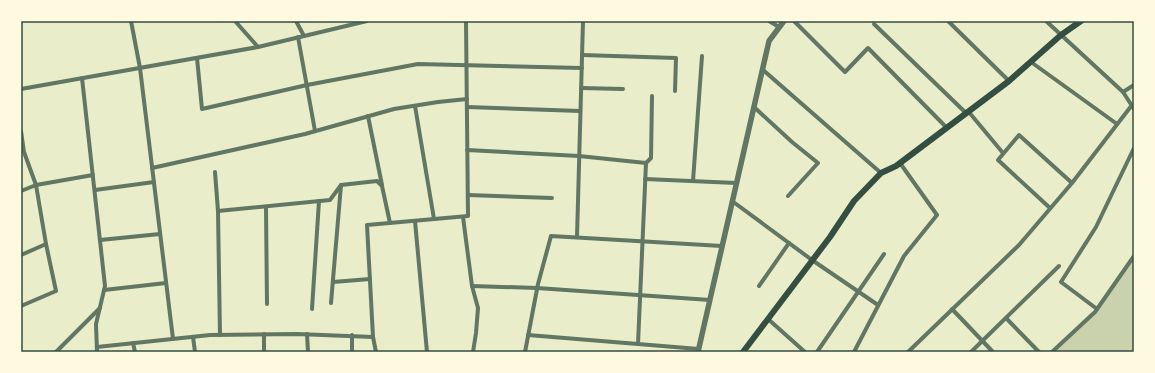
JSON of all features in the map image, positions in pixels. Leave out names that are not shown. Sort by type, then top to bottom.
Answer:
[{"type":"main road","points":[[744,351],[830,237],[854,201],[881,172],[896,166],[947,128],[1009,81],[1061,35],[1081,21]]},
{"type":"street","points":[[131,21],[140,68],[173,339]]},
{"type":"street","points":[[235,21],[258,47]]},
{"type":"street","points":[[296,21],[304,36]]},
{"type":"street","points":[[21,89],[258,47],[365,21]]},
{"type":"street","points":[[376,352],[373,337],[367,225],[468,216],[466,21]]},
{"type":"street","points":[[577,237],[583,21]]},
{"type":"street","points":[[769,21],[779,27]]},
{"type":"street","points":[[528,335],[698,350],[769,41],[784,21]]},
{"type":"street","points":[[794,21],[845,72],[868,48],[947,128]]},
{"type":"street","points":[[948,21],[1009,81]]},
{"type":"street","points":[[908,352],[1019,245],[1072,183],[1117,124],[1133,107],[1123,92],[1046,21]]},
{"type":"street","points":[[874,24],[967,112],[1003,153]]},
{"type":"street","points":[[298,37],[315,131]]},
{"type":"street","points":[[582,55],[676,58],[675,91]]},
{"type":"street","points":[[694,181],[702,56]]},
{"type":"street","points":[[197,58],[202,109],[307,85],[418,64],[582,68]]},
{"type":"street","points":[[1031,62],[1117,124]]},
{"type":"street","points":[[762,69],[881,172]]},
{"type":"street","points":[[82,78],[94,175],[105,286],[96,324],[97,350],[133,343],[220,335],[307,334],[373,337]]},
{"type":"street","points":[[1123,92],[1134,84]]},
{"type":"street","points":[[581,88],[623,90]]},
{"type":"street","points":[[638,344],[646,163],[651,158],[652,96]]},
{"type":"street","points":[[152,168],[237,150],[315,131],[394,109],[467,99]]},
{"type":"street","points":[[415,106],[434,219]]},
{"type":"street","points":[[467,107],[580,111]]},
{"type":"street","points":[[754,107],[792,142],[818,163],[788,196]]},
{"type":"street","points":[[368,116],[390,223]]},
{"type":"street","points":[[21,131],[24,152],[36,185],[56,292],[21,306]]},
{"type":"street","points":[[1050,208],[998,160],[1003,153],[1019,135],[1072,183]]},
{"type":"street","points":[[1097,309],[1061,282],[1096,226],[1134,148]]},
{"type":"street","points":[[468,150],[579,156],[646,163]]},
{"type":"street","points":[[854,352],[904,256],[937,215],[900,163]]},
{"type":"street","points":[[215,172],[218,212],[220,335]]},
{"type":"street","points":[[21,191],[36,185],[94,175]]},
{"type":"street","points":[[645,179],[736,183]]},
{"type":"street","points":[[218,212],[330,200],[341,185],[377,181],[382,186]]},
{"type":"street","points":[[95,190],[154,182]]},
{"type":"street","points":[[331,303],[341,185]]},
{"type":"street","points":[[468,195],[552,198]]},
{"type":"street","points":[[312,309],[319,201]]},
{"type":"street","points":[[732,201],[812,260],[878,305]]},
{"type":"street","points":[[266,207],[268,304]]},
{"type":"street","points":[[463,217],[472,286],[478,308],[473,352]]},
{"type":"street","points":[[415,221],[427,352]]},
{"type":"street","points":[[100,240],[160,234]]},
{"type":"street","points":[[525,352],[537,288],[551,236],[722,246]]},
{"type":"street","points":[[759,286],[789,243]]},
{"type":"street","points":[[21,254],[46,244]]},
{"type":"street","points":[[818,352],[884,254]]},
{"type":"street","points":[[1052,352],[1097,309],[1134,256]]},
{"type":"street","points":[[971,352],[1059,266]]},
{"type":"street","points":[[333,282],[370,279]]},
{"type":"street","points":[[104,290],[166,283]]},
{"type":"street","points":[[472,286],[537,288],[710,300]]},
{"type":"street","points":[[56,352],[100,308]]},
{"type":"street","points":[[952,309],[993,352]]},
{"type":"street","points":[[1006,318],[1039,352]]},
{"type":"street","points":[[768,319],[805,352]]},
{"type":"street","points":[[264,334],[264,352]]},
{"type":"street","points":[[307,334],[308,352]]},
{"type":"street","points":[[352,336],[352,352]]},
{"type":"street","points":[[193,337],[195,352]]},
{"type":"street","points":[[133,343],[135,352]]},
{"type":"green space","points":[[1134,256],[1134,352],[1052,352],[1097,309]]}]
